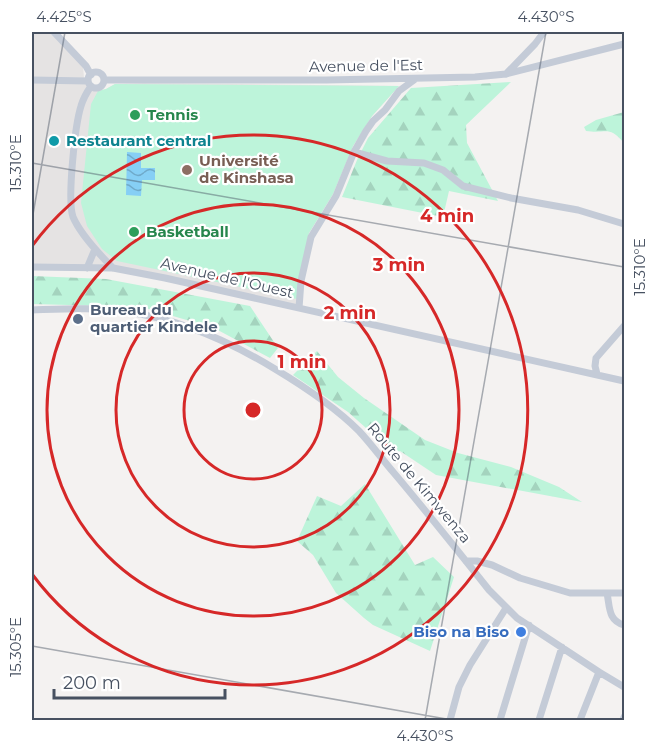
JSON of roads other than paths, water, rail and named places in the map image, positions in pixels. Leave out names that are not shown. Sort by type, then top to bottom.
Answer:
[{"type":"street","points":[[54,32],[86,66],[90,80],[80,109],[74,150],[72,215],[95,249],[113,268]]},
{"type":"street","points":[[506,74],[544,32]]},
{"type":"street","name":"Avenue de l'Est","points":[[105,80],[416,79],[506,74],[624,44]]},
{"type":"street","name":"Avenue de l'Est","points":[[99,72],[105,80],[100,87],[95,88],[90,80],[93,73],[99,72]]},
{"type":"street","points":[[299,308],[301,281],[310,240],[336,196],[354,152],[373,121],[385,110],[399,91],[416,79]]},
{"type":"street","points":[[32,80],[90,80]]},
{"type":"street","points":[[354,152],[387,161],[424,163],[443,170],[463,186],[511,198],[578,210],[624,224]]},
{"type":"street","points":[[87,268],[95,249]]},
{"type":"street","name":"Avenue de l'Ouest","points":[[32,267],[113,268],[165,278],[624,381]]},
{"type":"street","name":"Route de Kimwenza","points":[[32,310],[95,310],[137,314],[165,320],[207,334],[254,356],[317,396],[358,430],[378,452],[506,608],[517,618],[624,687]]},
{"type":"street","points":[[597,374],[596,358],[624,326]]},
{"type":"street","points":[[466,561],[492,565],[520,578],[570,593],[624,593]]},
{"type":"street","points":[[607,593],[612,618],[624,625]]},
{"type":"street","points":[[450,720],[459,687],[470,664],[506,608]]},
{"type":"street","points":[[500,720],[530,626]]},
{"type":"street","points":[[539,720],[562,647]]},
{"type":"street","points":[[580,720],[598,672]]},
{"type":"water","points":[[127,152],[141,153],[141,168],[155,168],[155,180],[142,180],[141,196],[126,195]]},
{"type":"place","name":"Tennis","points":[[135,115]]},
{"type":"place","name":"Restaurant central","points":[[54,141]]},
{"type":"place","name":"Université de Kinshasa","points":[[187,170]]},
{"type":"place","name":"Basketball","points":[[134,232]]},
{"type":"place","name":"Bureau du quartier Kindele","points":[[78,319]]},
{"type":"place","name":"Biso na Biso","points":[[521,632]]}]
